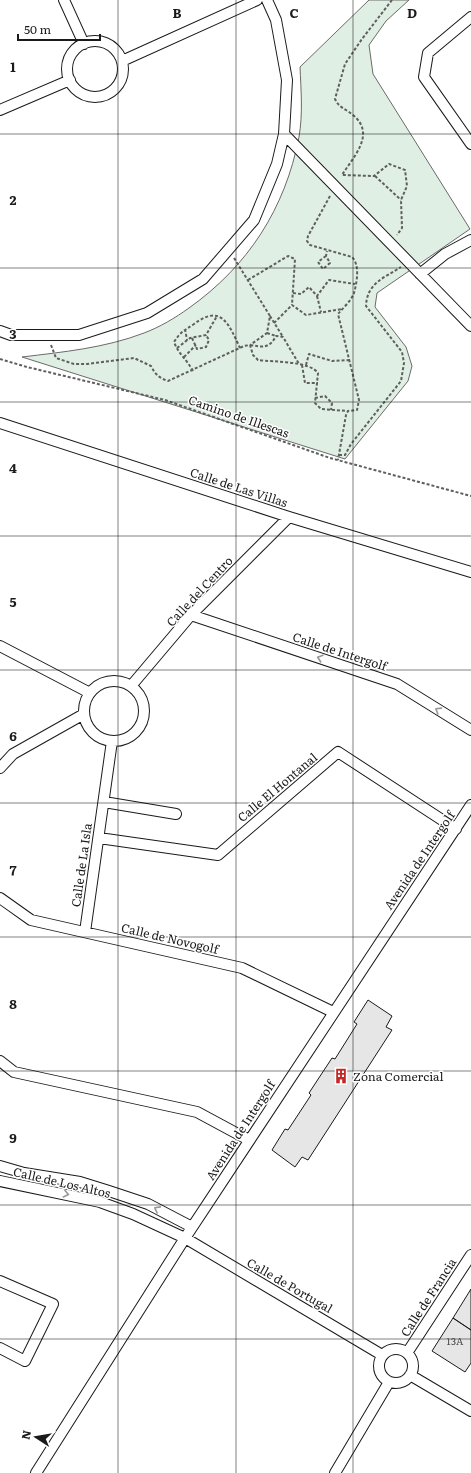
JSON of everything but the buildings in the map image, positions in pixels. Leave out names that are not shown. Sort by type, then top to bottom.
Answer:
[{"type":"street","points":[[64,0],[84,44]]},
{"type":"street","points":[[122,61],[257,0]]},
{"type":"street","points":[[0,331],[11,335],[79,335],[147,313],[203,279],[254,220],[277,164],[284,134],[287,80],[276,20],[266,0]]},
{"type":"street","points":[[471,17],[428,53],[424,77],[471,144]]},
{"type":"street","points":[[95,41],[110,46],[117,52],[122,61],[123,76],[119,84],[104,96],[87,96],[78,91],[70,80],[68,68],[70,58],[76,50],[84,44],[95,41]]},
{"type":"street","points":[[0,110],[70,80]]},
{"type":"street","points":[[284,134],[471,326]]},
{"type":"street","points":[[420,274],[445,254],[471,240]]},
{"type":"street","name":"Calle de Las Villas","points":[[0,423],[289,517],[471,572]]},
{"type":"street","name":"Calle del Centro","points":[[131,686],[191,615],[289,517]]},
{"type":"street","name":"Calle de Intergolf","points":[[191,615],[397,684],[471,730]]},
{"type":"street","points":[[0,646],[90,693]]},
{"type":"street","points":[[118,681],[131,686],[139,693],[143,703],[144,716],[140,726],[134,734],[125,739],[112,741],[93,733],[87,724],[84,714],[85,702],[90,693],[98,686],[107,682],[118,681]]},
{"type":"street","points":[[0,768],[13,754],[84,714]]},
{"type":"street","name":"Calle de La Isla","points":[[85,932],[112,741]]},
{"type":"street","name":"Calle El Hontanal","points":[[98,838],[218,855],[338,752],[456,829]]},
{"type":"street","points":[[104,802],[176,814]]},
{"type":"street","name":"Avenida de Intergolf","points":[[36,1473],[184,1238],[471,805]]},
{"type":"street","name":"Calle de Novogolf","points":[[0,898],[31,920],[242,968],[333,1012]]},
{"type":"street","points":[[0,1061],[14,1072],[197,1112],[249,1140]]},
{"type":"street","name":"Calle de Los Altos","points":[[0,1166],[24,1173],[80,1182],[109,1191],[148,1204],[192,1227]]},
{"type":"street","name":"Calle de Los Altos","points":[[0,1181],[100,1202],[133,1214],[184,1238]]},
{"type":"street","name":"Calle de Portugal","points":[[184,1238],[382,1355]]},
{"type":"street","name":"Calle de Francia","points":[[408,1353],[471,1255]]},
{"type":"street","points":[[0,1281],[53,1304],[25,1361],[0,1348]]},
{"type":"street","points":[[396,1348],[408,1353],[413,1366],[410,1375],[403,1382],[389,1382],[380,1374],[378,1368],[379,1360],[387,1351],[396,1348]]},
{"type":"street","points":[[410,1375],[471,1411]]},
{"type":"street","points":[[335,1473],[389,1382]]},
{"type":"path","points":[[250,345],[252,355],[258,360],[306,365],[315,368],[318,373],[318,383],[315,403],[320,409],[348,411],[357,410],[359,400],[338,314],[354,294],[356,262],[352,257],[310,245],[307,241],[314,224],[362,143],[364,136],[362,125],[353,115],[339,106],[335,99],[346,64],[362,39],[392,0]]},
{"type":"path","points":[[374,176],[389,164],[405,170],[407,186],[401,200],[402,228],[398,234]]},
{"type":"path","points":[[342,175],[374,176],[401,200]]},
{"type":"path","points":[[229,249],[301,365],[305,383],[318,383]]},
{"type":"path","points":[[326,256],[318,262],[323,269],[330,263],[326,256],[327,251]]},
{"type":"path","points":[[248,280],[288,256],[295,259],[292,305],[274,323]]},
{"type":"path","points":[[338,460],[340,454],[345,455],[351,444],[401,381],[404,363],[402,352],[366,306],[367,298],[372,286],[409,262]]},
{"type":"path","points":[[317,296],[328,280],[355,284]]},
{"type":"path","points":[[293,293],[301,294],[309,287],[317,296],[321,312]]},
{"type":"path","points":[[292,305],[306,315],[342,310]]},
{"type":"path","points":[[193,370],[176,348],[174,342],[181,331],[212,314],[229,324],[240,348]]},
{"type":"path","points":[[176,348],[187,340],[206,335],[217,316]]},
{"type":"path","points":[[47,335],[56,358],[74,364],[87,364],[134,358],[151,366],[154,373],[161,379],[168,381],[240,348],[250,345],[267,333],[270,316]]},
{"type":"path","points":[[185,329],[187,340]]},
{"type":"path","points":[[267,333],[283,337]]},
{"type":"path","points":[[193,338],[197,349],[206,347],[209,340],[206,335]]},
{"type":"path","points":[[250,345],[265,347],[272,344],[276,336]]},
{"type":"path","points":[[184,357],[196,345]]},
{"type":"path","points":[[306,365],[309,354],[332,361],[350,360]]},
{"type":"path","name":"Camino de Illescas","points":[[0,359],[27,367],[165,400],[338,460],[471,496]]},
{"type":"path","points":[[315,398],[325,396],[332,402],[331,410]]},
{"type":"path","points":[[338,460],[348,411]]},
{"type":"green space","points":[[369,0],[409,0],[386,21],[369,45],[373,74],[470,229],[377,293],[375,307],[406,347],[412,366],[408,381],[345,459],[22,357],[99,346],[150,331],[189,308],[210,292],[229,274],[261,234],[274,212],[293,163],[301,120],[300,67]]},
{"type":"place","name":"Zona Comercial","points":[[341,1076]]}]
